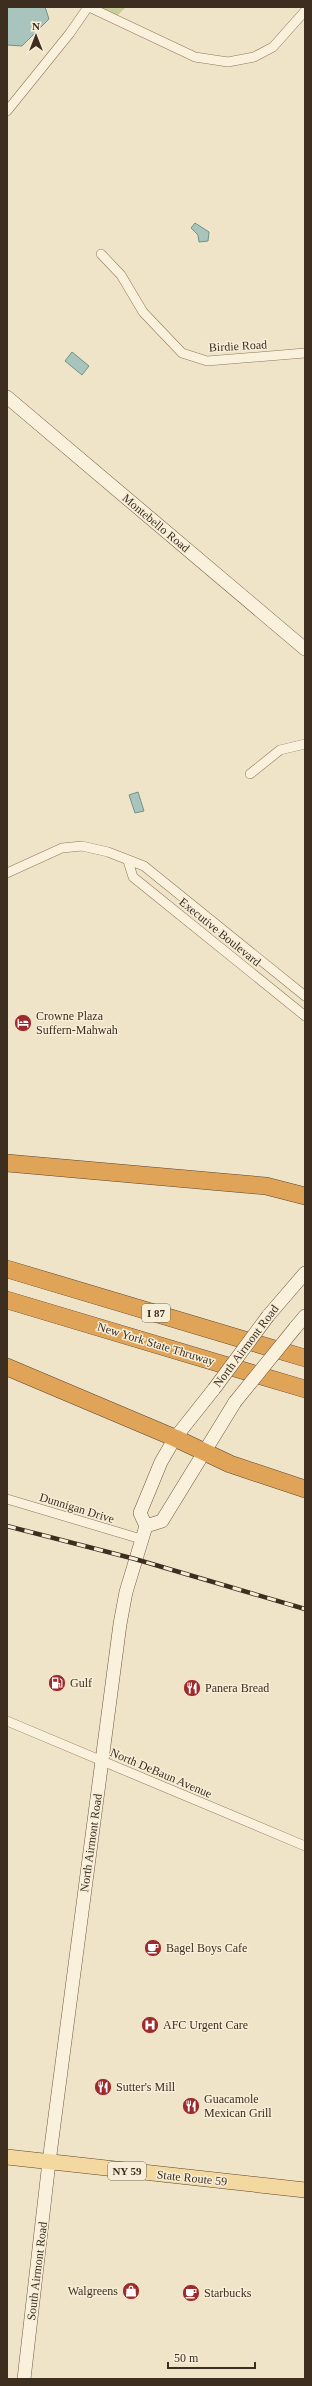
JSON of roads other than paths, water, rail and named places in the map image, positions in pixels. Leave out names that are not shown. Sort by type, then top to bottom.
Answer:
[{"type":"highway","points":[[7,1163],[266,1186],[305,1196]]},
{"type":"highway","name":"I 87","points":[[7,1269],[305,1358]]},
{"type":"highway","name":"New York State Thruway","points":[[7,1300],[305,1388]]},
{"type":"highway","points":[[7,1367],[262,1476],[305,1489]]},
{"type":"main road","name":"State Route 59","points":[[7,2157],[305,2190]]},
{"type":"street","points":[[7,111],[70,33],[88,7],[195,57],[228,62],[254,56],[273,47],[305,11]]},
{"type":"street","name":"Birdie Road","points":[[101,254],[121,275],[143,312],[182,353],[207,360],[305,353]]},
{"type":"street","name":"Montebello Road","points":[[7,396],[305,649]]},
{"type":"street","points":[[250,774],[280,750],[305,744]]},
{"type":"street","name":"Executive Boulevard","points":[[7,873],[62,848],[82,846],[108,852],[144,866],[305,996]]},
{"type":"street","name":"Executive Boulevard","points":[[128,861],[133,877],[305,1016]]},
{"type":"street","name":"North Airmont Road","points":[[49,2162],[120,1624],[126,1592],[146,1526],[140,1513],[161,1462],[175,1438],[214,1389],[268,1316],[305,1273]]},
{"type":"street","points":[[146,1526],[162,1521],[203,1451],[235,1402],[305,1316]]},
{"type":"street","name":"Dunnigan Drive","points":[[7,1499],[141,1539]]},
{"type":"street","name":"North DeBaun Avenue","points":[[7,1721],[305,1846]]},
{"type":"street","name":"South Airmont Road","points":[[24,2379],[49,2162]]},
{"type":"water","points":[[7,7],[45,7],[49,19],[22,46],[7,45]]},
{"type":"water","points":[[195,223],[209,232],[208,241],[199,242],[198,235],[191,228]]},
{"type":"water","points":[[72,352],[89,366],[82,375],[65,361]]},
{"type":"water","points":[[138,792],[144,811],[135,813],[129,795]]},
{"type":"railway","points":[[7,1526],[135,1559],[305,1609]]},
{"type":"place","name":"Crowne Plaza Suffern-Mahwah","points":[[23,1023]]},
{"type":"place","name":"Gulf","points":[[57,1683]]},
{"type":"place","name":"Panera Bread","points":[[192,1688]]},
{"type":"place","name":"Bagel Boys Cafe","points":[[153,1948]]},
{"type":"place","name":"AFC Urgent Care","points":[[150,2025]]},
{"type":"place","name":"Sutter's Mill","points":[[103,2087]]},
{"type":"place","name":"Guacamole Mexican Grill","points":[[191,2106]]},
{"type":"place","name":"Walgreens","points":[[131,2291]]},
{"type":"place","name":"Starbucks","points":[[191,2293]]}]
